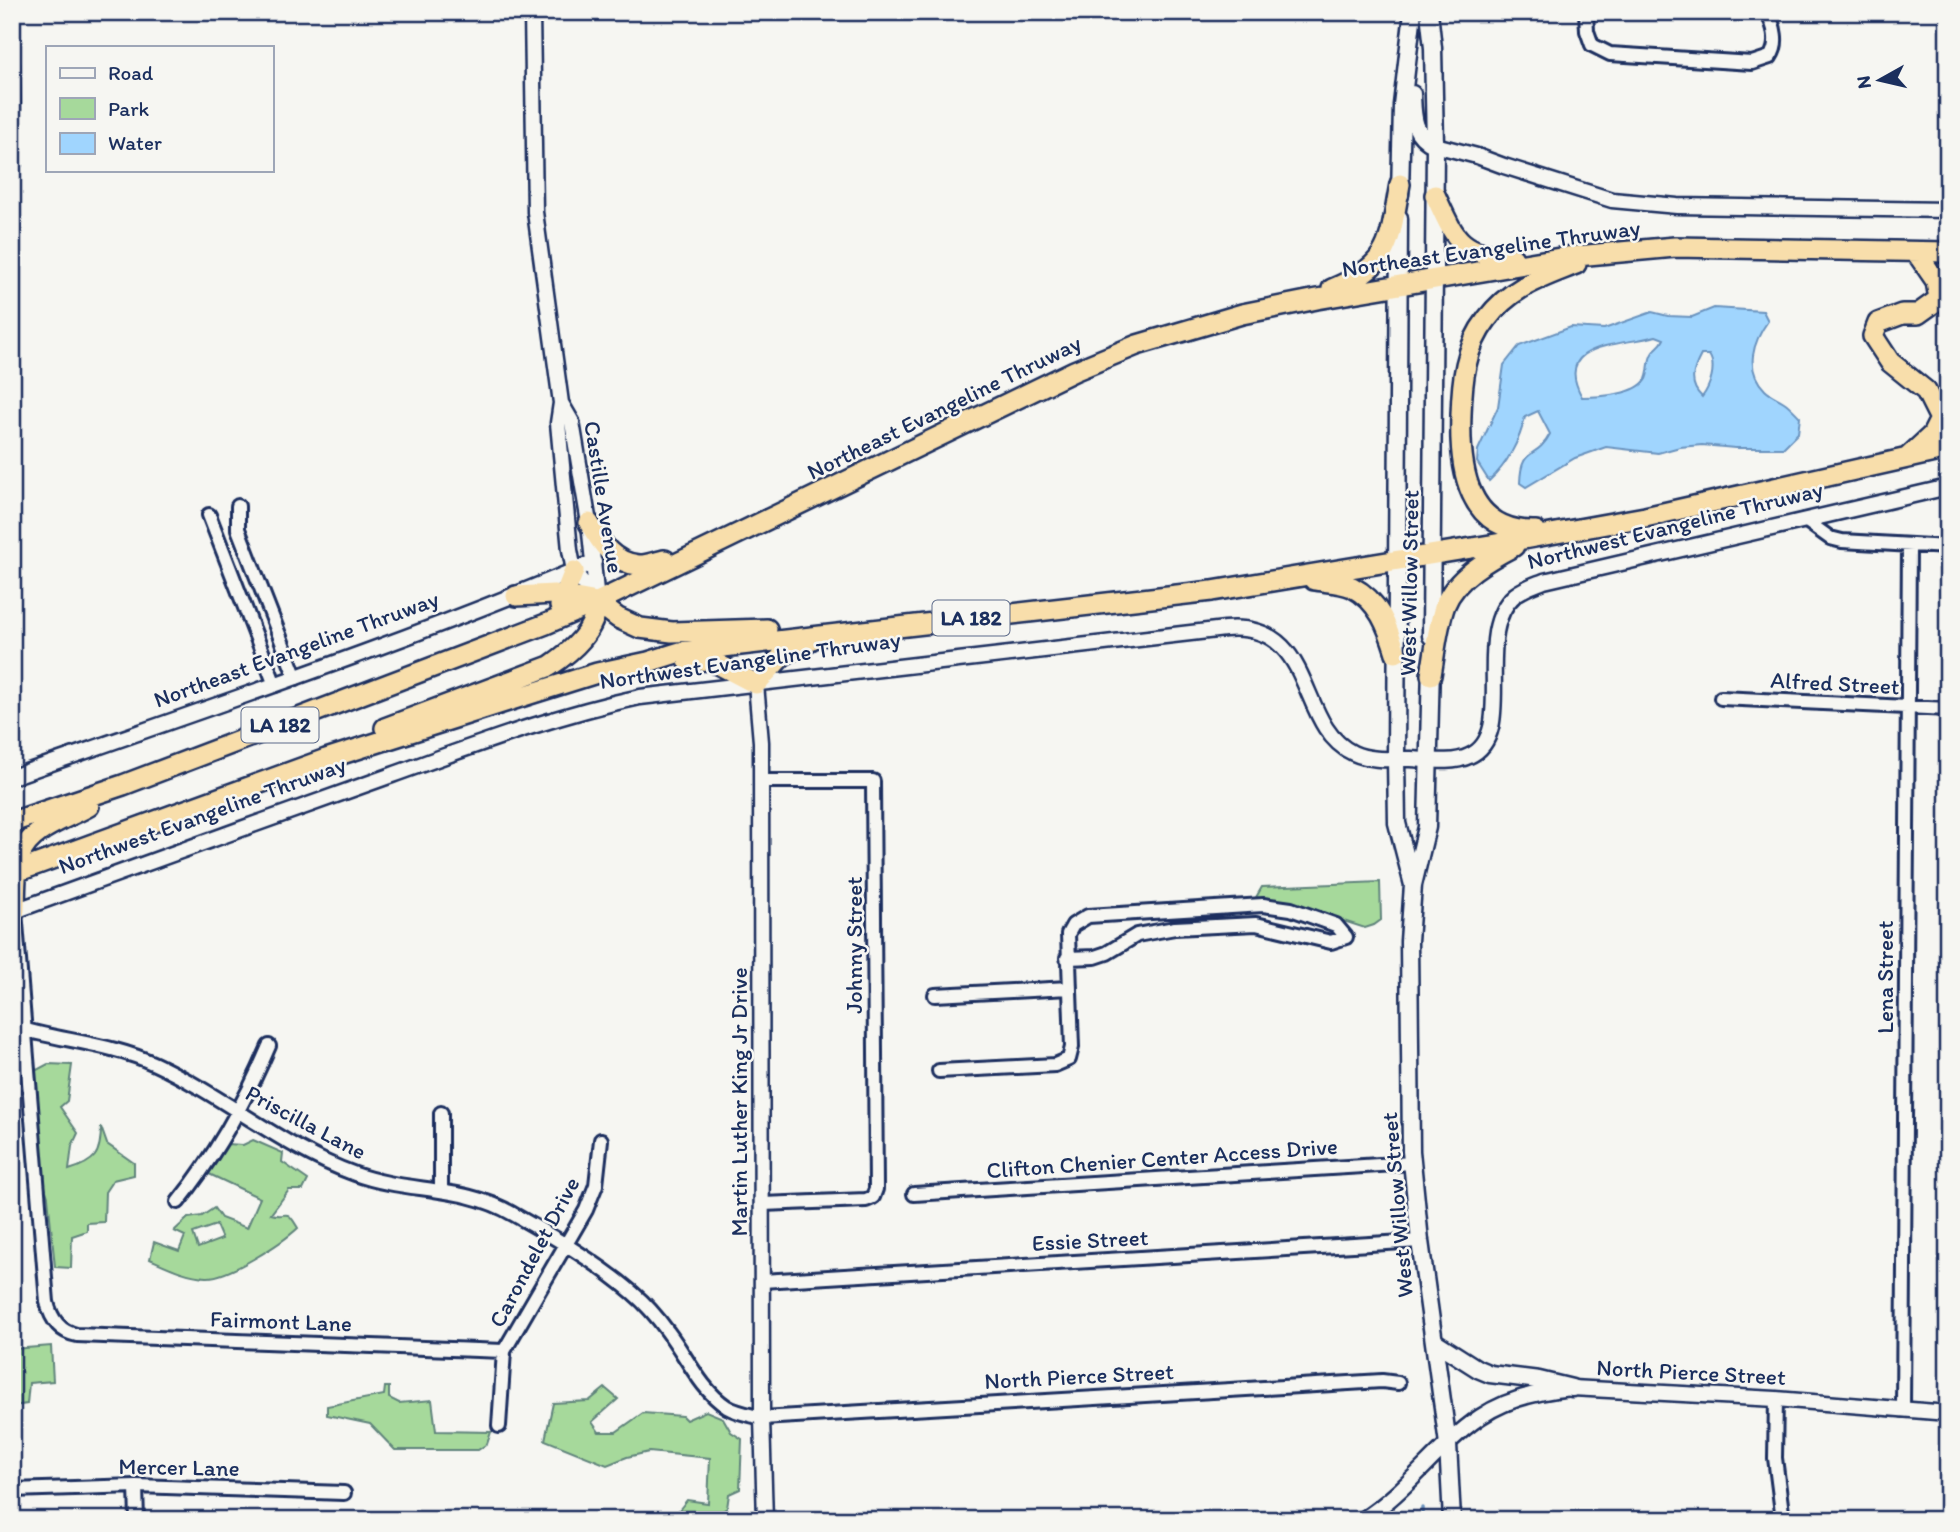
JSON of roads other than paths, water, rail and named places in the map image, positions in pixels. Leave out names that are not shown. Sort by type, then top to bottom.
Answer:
[{"type":"highway","points":[[1297,302],[1349,282],[1374,267],[1388,244],[1400,184]]},
{"type":"highway","points":[[1435,195],[1461,243],[1483,255],[1542,261]]},
{"type":"highway","name":"Northeast Evangeline Thruway","points":[[12,822],[123,785],[546,624],[597,602],[1074,371],[1137,345],[1195,327],[1297,302],[1606,252],[1675,247],[1948,252]]},
{"type":"highway","points":[[1573,530],[1522,532],[1504,526],[1476,503],[1463,471],[1462,378],[1476,336],[1488,317],[1509,297],[1524,285],[1606,252]]},
{"type":"highway","points":[[1907,458],[1931,435],[1940,419],[1926,391],[1890,362],[1873,336],[1878,323],[1902,314],[1918,314],[1939,299],[1937,281],[1916,252]]},
{"type":"highway","name":"Northwest Evangeline Thruway","points":[[14,872],[326,759],[557,685],[680,652],[1157,598],[1299,577],[1658,514],[1948,449]]},
{"type":"highway","points":[[589,523],[605,550],[639,566],[701,551]]},
{"type":"highway","points":[[1431,675],[1445,604],[1463,580],[1481,564],[1530,538]]},
{"type":"highway","points":[[546,624],[557,612],[573,571]]},
{"type":"highway","points":[[1299,577],[1351,587],[1374,603],[1387,625],[1396,653]]},
{"type":"highway","points":[[516,596],[554,594],[597,602],[618,618],[640,628],[672,632],[936,622]]},
{"type":"highway","points":[[326,759],[364,736],[550,666],[570,653],[580,642],[597,613],[597,602]]},
{"type":"highway","points":[[648,662],[710,660],[756,684],[782,656],[820,635]]},
{"type":"highway","points":[[14,911],[14,872],[22,849],[39,833],[123,785]]},
{"type":"main road","points":[[1413,12],[1406,64],[1417,130],[1424,139],[1435,145]]},
{"type":"main road","name":"West Willow Street","points":[[1429,12],[1433,48],[1435,145],[1430,760],[1427,827],[1413,885],[1409,941],[1412,1163],[1448,1444],[1452,1520]]},
{"type":"main road","name":"West Willow Street","points":[[1406,64],[1398,285],[1396,759],[1397,824],[1413,885]]},
{"type":"main road","points":[[1434,1341],[1490,1374],[1539,1380],[1572,1388]]},
{"type":"street","name":"Castille Avenue","points":[[532,12],[535,212],[561,403],[558,423],[562,483],[573,571],[597,602]]},
{"type":"street","points":[[1586,12],[1587,31],[1592,45],[1609,54],[1752,62],[1770,57],[1774,50],[1773,27],[1766,12]]},
{"type":"street","points":[[12,65],[13,164]]},
{"type":"street","name":"Northeast Evangeline Thruway","points":[[1435,145],[1477,156],[1592,195],[1623,201],[1677,206],[1948,209]]},
{"type":"street","name":"Castille Avenue","points":[[561,403],[572,422],[589,523],[597,602]]},
{"type":"street","name":"Northwest Evangeline Thruway","points":[[14,911],[181,849],[572,713],[640,697],[1237,629],[1269,635],[1286,650],[1331,734],[1346,750],[1368,758],[1467,758],[1484,745],[1490,733],[1493,719],[1493,660],[1497,623],[1510,601],[1523,590],[1544,581],[1948,487]]},
{"type":"street","points":[[238,506],[238,529],[296,678]]},
{"type":"street","points":[[209,514],[275,685]]},
{"type":"street","points":[[1805,520],[1830,538],[1842,541],[1948,547]]},
{"type":"street","name":"Lena Street","points":[[1903,1410],[1909,545]]},
{"type":"street","name":"Northeast Evangeline Thruway","points":[[12,777],[296,678],[516,596],[594,562]]},
{"type":"street","name":"Martin Luther King Jr Drive","points":[[756,684],[761,742],[762,1418],[765,1520]]},
{"type":"street","name":"Alfred Street","points":[[1721,698],[1948,709]]},
{"type":"street","name":"Johnny Street","points":[[761,781],[873,780],[876,1149],[876,1189],[869,1200],[762,1204]]},
{"type":"street","points":[[939,1071],[1063,1063],[1069,1059],[1072,1047],[1067,958],[1068,934],[1073,925],[1088,916],[1263,905],[1336,925],[1346,937],[1331,942],[1255,924],[1175,928],[1137,936],[1095,957],[1067,958]]},
{"type":"street","points":[[1274,928],[1278,907]]},
{"type":"street","points":[[14,911],[18,1028]]},
{"type":"street","points":[[1172,911],[1175,928]]},
{"type":"street","points":[[935,995],[1069,988]]},
{"type":"street","name":"Priscilla Lane","points":[[18,1028],[132,1054],[177,1075],[292,1143],[355,1174],[410,1188],[441,1190],[482,1199],[510,1211],[566,1245],[632,1292],[668,1332],[716,1398],[736,1411],[762,1418]]},
{"type":"street","name":"Fairmont Lane","points":[[18,1028],[47,1302],[59,1326],[66,1332],[77,1335],[504,1352]]},
{"type":"street","points":[[178,1202],[205,1165],[237,1110],[269,1046]]},
{"type":"street","points":[[441,1190],[442,1113]]},
{"type":"street","name":"Carondelet Drive","points":[[499,1426],[504,1352],[586,1210],[596,1185],[601,1140]]},
{"type":"street","name":"Clifton Chenier Center Access Drive","points":[[914,1194],[1412,1163]]},
{"type":"street","name":"Essie Street","points":[[762,1280],[1420,1241]]},
{"type":"street","name":"North Pierce Street","points":[[762,1418],[1382,1381],[1398,1383]]},
{"type":"street","name":"North Pierce Street","points":[[1362,1520],[1415,1478],[1448,1444],[1481,1416],[1529,1394],[1572,1388],[1776,1399],[1948,1413]]},
{"type":"street","points":[[1776,1399],[1775,1458],[1783,1520]]},
{"type":"street","points":[[136,1486],[137,1520]]},
{"type":"street","name":"Mercer Lane","points":[[12,1490],[136,1486],[344,1493]]},
{"type":"water","points":[[1714,308],[1763,311],[1768,321],[1755,347],[1754,373],[1765,390],[1800,417],[1798,433],[1783,448],[1702,445],[1658,453],[1606,447],[1575,458],[1526,487],[1520,483],[1523,463],[1540,448],[1550,434],[1538,411],[1525,417],[1512,452],[1489,481],[1477,462],[1478,450],[1498,407],[1504,365],[1519,346],[1571,327],[1604,329],[1652,312],[1692,317]],"holes":[[[1656,336],[1664,339],[1651,355],[1646,379],[1641,384],[1617,394],[1582,397],[1575,379],[1576,365],[1583,356],[1595,349]],[[1701,355],[1709,355],[1712,365],[1710,382],[1702,397],[1693,382]]]},
{"type":"waterway","points":[[1422,1508],[1422,1520]]}]
